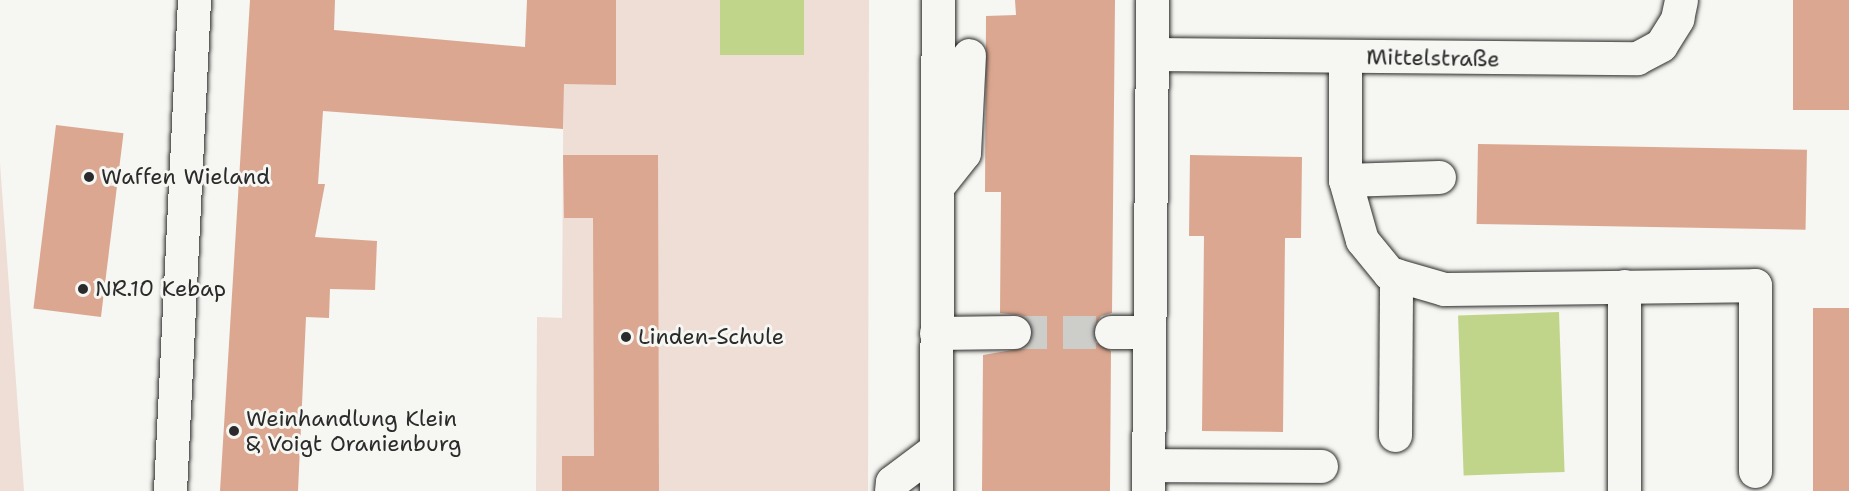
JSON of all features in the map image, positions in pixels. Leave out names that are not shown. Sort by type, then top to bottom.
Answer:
[{"type":"street","points":[[170,491],[194,0]]},
{"type":"street","points":[[936,491],[938,0]]},
{"type":"street","points":[[1152,0],[1148,478],[1321,466]]},
{"type":"street","name":"Mittelstraße","points":[[1152,54],[1637,58],[1661,45],[1677,19],[1682,0]]},
{"type":"street","points":[[937,187],[964,153],[969,55]]},
{"type":"street","points":[[1345,56],[1345,180],[1362,240],[1389,273],[1444,289],[1755,285],[1755,471]]},
{"type":"street","points":[[1345,180],[1438,177]]},
{"type":"street","points":[[1395,435],[1396,275]]},
{"type":"street","points":[[1624,285],[1624,491]]},
{"type":"street","points":[[936,333],[1014,332]]},
{"type":"street","points":[[1111,333],[1149,332]]},
{"type":"street","points":[[891,491],[892,482],[936,449]]},
{"type":"shaded area","points":[[564,0],[869,0],[868,491],[536,491],[537,317],[562,318]]},
{"type":"shaded area","points":[[0,163],[2,191],[24,491],[0,491]]},
{"type":"green space","points":[[720,0],[804,0],[804,55],[720,55]]},
{"type":"green space","points":[[1559,312],[1565,472],[1464,475],[1458,316]]},
{"type":"building","points":[[250,0],[335,0],[334,30],[525,47],[527,0],[616,0],[616,85],[564,84],[563,129],[323,111],[318,184],[325,184],[315,237],[377,241],[375,290],[330,289],[329,318],[306,317],[298,491],[220,491]]},
{"type":"building","points":[[1015,0],[1115,0],[1112,313],[1101,316],[1092,331],[1095,342],[1111,351],[1110,491],[982,491],[983,355],[1023,348],[1033,332],[1024,316],[1000,313],[1001,192],[985,192],[986,16],[1016,15]]},
{"type":"building","points":[[1793,0],[1849,0],[1849,110],[1793,110]]},
{"type":"building","points":[[56,125],[123,133],[101,317],[33,309]]},
{"type":"building","points":[[1478,144],[1807,150],[1806,230],[1477,224]]},
{"type":"building","name":"Linden-Schule","points":[[563,155],[658,155],[659,491],[562,491],[562,456],[594,456],[593,218],[564,218]]},
{"type":"building","points":[[1190,155],[1302,157],[1301,238],[1285,238],[1283,432],[1202,431],[1204,236],[1189,236]]},
{"type":"building","points":[[1813,308],[1849,308],[1849,491],[1813,491]]},
{"type":"tunnel","points":[[1014,332],[1111,332]]},
{"type":"place","name":"Waffen Wieland","points":[[89,177]]},
{"type":"place","name":"NR.10 Kebap","points":[[83,289]]},
{"type":"place","name":"Linden-Schule","points":[[626,337]]},
{"type":"place","name":"Weinhandlung Klein & Voigt Oranienburg","points":[[234,431]]}]
